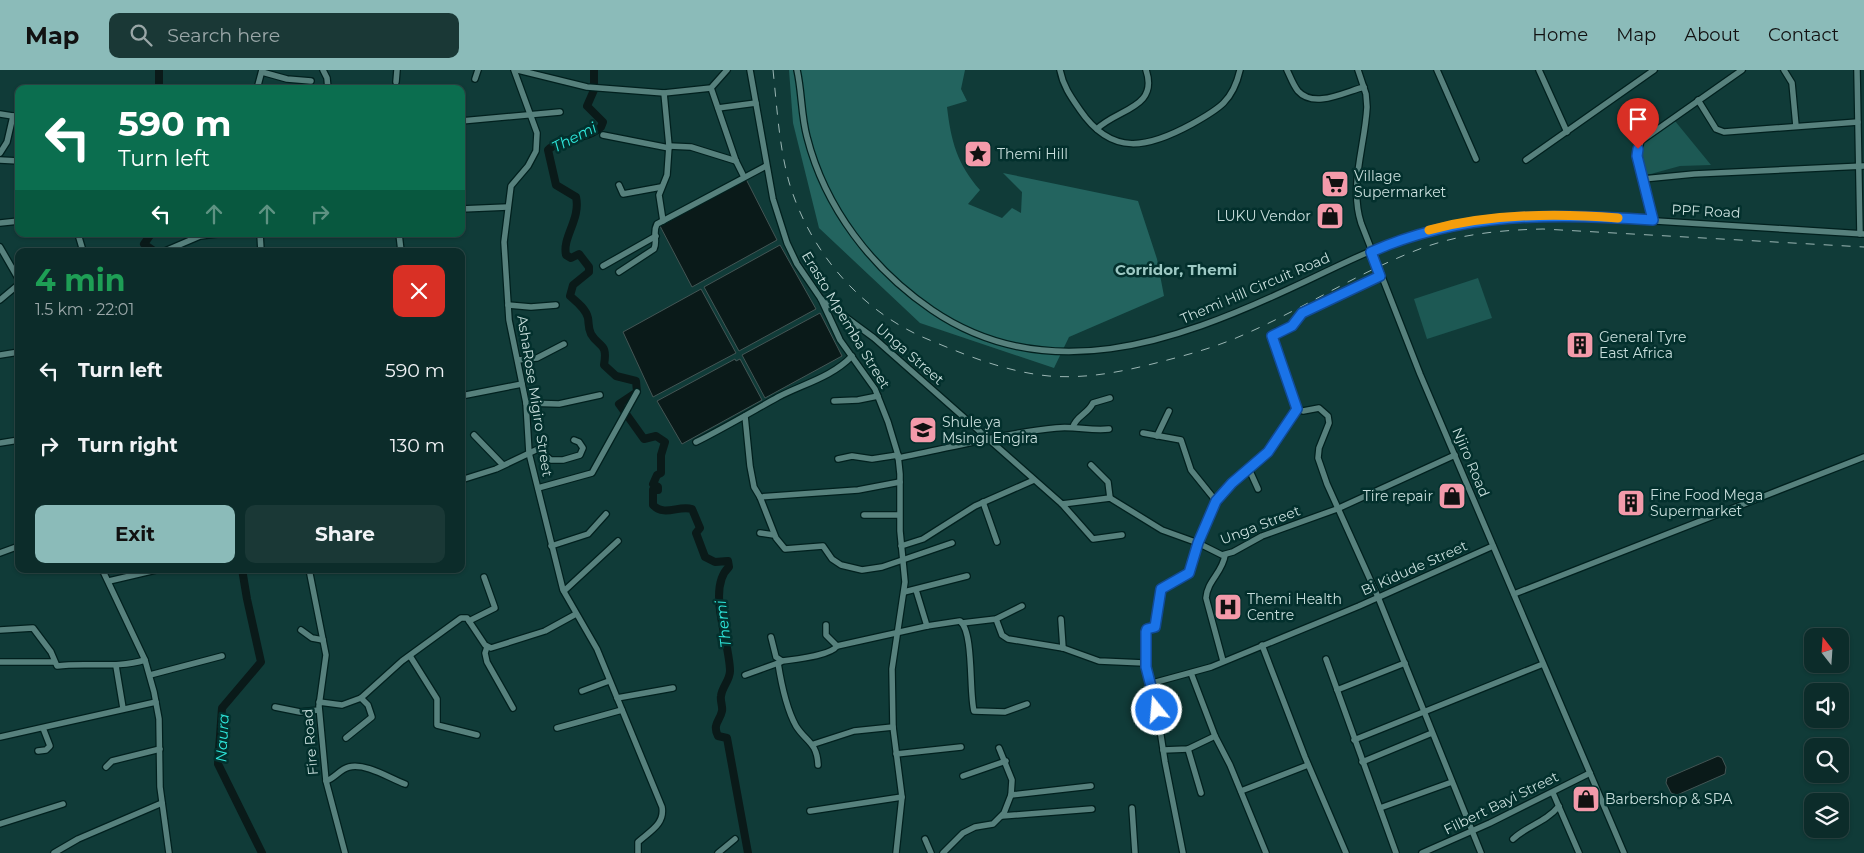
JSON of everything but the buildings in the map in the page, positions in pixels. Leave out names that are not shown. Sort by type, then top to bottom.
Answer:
[{"type":"street","points":[[323,70],[328,85]]},
{"type":"street","points":[[396,70],[396,82]]},
{"type":"street","points":[[475,80],[478,70]]},
{"type":"street","points":[[517,70],[587,87],[664,93],[711,88],[727,70]]},
{"type":"street","name":"AshaRose Migiro Street","points":[[517,70],[537,133],[536,151],[528,166],[512,186],[504,242],[508,305],[526,403],[529,454],[564,591],[597,649],[657,792],[663,816],[661,822],[638,842],[638,853]]},
{"type":"street","name":"Erasto Mpemba Street","points":[[750,70],[766,166],[776,209],[789,250],[821,300],[833,327],[878,396],[898,457],[900,482],[899,515],[904,592],[896,634],[892,670],[893,727],[902,797],[896,853]]},
{"type":"street","name":"Themi Hill Circuit Road","points":[[797,70],[802,116],[812,154],[834,203],[861,245],[887,275],[944,318],[984,338],[1028,350],[1066,353],[1112,349],[1158,340],[1236,312],[1371,252]]},
{"type":"street","points":[[1060,70],[1068,92],[1085,117],[1096,129],[1106,138],[1120,143],[1139,145],[1156,142],[1217,109],[1230,98],[1236,88],[1240,70]]},
{"type":"street","points":[[1096,129],[1113,116],[1134,107],[1147,95],[1149,87],[1146,70]]},
{"type":"street","points":[[1286,70],[1296,90],[1314,99],[1327,98],[1364,87]]},
{"type":"street","name":"Njiro Road","points":[[1358,70],[1364,87],[1366,114],[1356,185],[1356,204],[1371,252],[1455,456],[1624,853]]},
{"type":"street","points":[[1437,70],[1476,159]]},
{"type":"street","points":[[1540,70],[1567,132]]},
{"type":"street","points":[[1526,160],[1654,70]]},
{"type":"street","points":[[1653,220],[1637,156],[1641,141],[1742,70]]},
{"type":"street","points":[[1784,70],[1792,83],[1796,126]]},
{"type":"street","points":[[1857,70],[1861,97],[1858,122],[1862,166],[1862,234]]},
{"type":"street","points":[[258,85],[262,71],[287,79],[311,81]]},
{"type":"street","points":[[711,88],[736,161],[744,177]]},
{"type":"street","points":[[663,221],[659,203],[661,187],[667,175],[669,147],[664,93]]},
{"type":"street","points":[[1698,100],[1716,128],[1724,132],[1858,122]]},
{"type":"street","points":[[718,108],[756,103]]},
{"type":"street","points":[[465,121],[560,112]]},
{"type":"street","points":[[0,114],[15,116]]},
{"type":"street","points":[[0,153],[7,142],[15,119]]},
{"type":"street","points":[[603,135],[669,147],[691,147],[736,161]]},
{"type":"street","points":[[0,160],[15,160]]},
{"type":"street","points":[[619,272],[654,249],[657,244],[655,226],[766,166]]},
{"type":"street","points":[[1643,179],[1694,174],[1862,166]]},
{"type":"street","points":[[619,185],[623,194],[661,187]]},
{"type":"street","points":[[465,209],[508,207]]},
{"type":"street","name":"PPF Road","points":[[1371,252],[1416,234],[1464,223],[1560,216],[1653,220],[1862,234]]},
{"type":"street","points":[[0,223],[15,221]]},
{"type":"street","points":[[603,266],[656,236]]},
{"type":"street","points":[[172,248],[198,237]]},
{"type":"street","points":[[0,246],[15,274]]},
{"type":"street","points":[[1297,409],[1272,336],[1292,326],[1302,313],[1380,276]]},
{"type":"street","points":[[0,300],[15,286]]},
{"type":"street","name":"Unga Street","points":[[821,300],[874,338],[1062,504],[1093,538],[1122,535]]},
{"type":"street","points":[[508,305],[530,307],[556,305]]},
{"type":"street","points":[[518,360],[537,358],[564,344]]},
{"type":"street","points":[[0,355],[15,353]]},
{"type":"street","points":[[696,442],[777,398],[840,368],[852,356]]},
{"type":"street","points":[[465,396],[482,394],[522,384]]},
{"type":"street","points":[[538,488],[592,473],[637,392]]},
{"type":"street","points":[[526,403],[559,404],[600,395]]},
{"type":"street","points":[[834,401],[858,400],[878,396]]},
{"type":"street","points":[[1072,427],[1076,420],[1089,412],[1093,403],[1110,398]]},
{"type":"street","points":[[1297,409],[1303,411],[1319,408],[1328,416],[1329,423],[1319,448],[1319,460],[1337,509],[1378,597],[1481,853]]},
{"type":"street","points":[[1183,853],[1157,710],[1146,667],[1146,630],[1155,627],[1159,594],[1165,586],[1189,573],[1198,543],[1216,501],[1232,483],[1268,452],[1297,409]]},
{"type":"street","points":[[1157,436],[1169,411]]},
{"type":"street","points":[[745,416],[754,487],[760,497],[774,535],[785,549],[823,546],[832,559],[856,569],[876,569],[952,543]]},
{"type":"street","points":[[838,459],[852,456],[872,459],[898,457],[1047,429],[1072,427],[1092,430],[1110,429]]},
{"type":"street","points":[[1143,434],[1181,440],[1191,470],[1216,501]]},
{"type":"street","points":[[474,435],[503,465]]},
{"type":"street","points":[[465,479],[541,450],[548,458],[557,460],[580,455],[583,448],[579,442],[574,440]]},
{"type":"street","points":[[0,443],[15,441]]},
{"type":"street","name":"Unga Street","points":[[1110,498],[1162,530],[1225,555],[1262,536],[1337,509],[1455,456]]},
{"type":"street","points":[[1514,594],[1658,536],[1864,457]]},
{"type":"street","points":[[1062,504],[1110,498],[1108,482],[1091,465]]},
{"type":"street","points":[[1249,469],[1258,489]]},
{"type":"street","points":[[901,546],[929,536],[983,502],[1034,480]]},
{"type":"street","points":[[760,497],[858,490],[900,482]]},
{"type":"street","points":[[983,502],[997,542]]},
{"type":"street","points":[[551,546],[588,534],[606,514]]},
{"type":"street","points":[[864,515],[899,515]]},
{"type":"street","points":[[760,533],[774,535]]},
{"type":"street","points":[[564,591],[618,541]]},
{"type":"street","name":"Bi Kidude Street","points":[[1149,684],[1191,674],[1378,597],[1493,546]]},
{"type":"street","points":[[0,553],[15,547]]},
{"type":"street","points":[[1223,661],[1206,598],[1206,590],[1221,569],[1225,555]]},
{"type":"street","points":[[104,573],[145,660],[150,675],[156,702],[162,803],[169,853]]},
{"type":"street","points":[[109,581],[143,573]]},
{"type":"street","name":"Fire Road","points":[[310,573],[326,664],[319,702],[326,781],[345,853]]},
{"type":"street","points":[[904,592],[967,576]]},
{"type":"street","points":[[469,620],[495,608],[484,577]]},
{"type":"street","points":[[916,590],[927,626]]},
{"type":"street","points":[[745,675],[780,662],[800,657],[822,655],[834,650],[837,646],[955,621],[962,622],[996,618],[1022,606]]},
{"type":"street","points":[[487,647],[498,647],[525,638],[576,614]]},
{"type":"street","points":[[319,702],[342,705],[361,698],[410,656],[457,620],[465,617],[487,647],[485,657],[513,708]]},
{"type":"street","points":[[996,618],[1004,638],[1063,648],[1099,661],[1142,662],[1146,667]]},
{"type":"street","points":[[1061,619],[1063,648]]},
{"type":"street","points":[[962,622],[969,642],[969,664],[974,711],[1005,712],[1027,704]]},
{"type":"street","points":[[826,625],[826,635],[837,646]]},
{"type":"street","points":[[0,630],[32,628],[51,652],[54,662],[58,666],[84,664],[116,666],[145,660]]},
{"type":"street","points":[[301,630],[312,638],[322,640]]},
{"type":"street","points":[[772,637],[776,657],[780,662],[783,691],[793,720],[797,727],[814,744],[818,765]]},
{"type":"street","points":[[1262,645],[1308,766],[1346,853]]},
{"type":"street","points":[[150,675],[222,656]]},
{"type":"street","points":[[410,656],[437,699],[438,726],[477,735]]},
{"type":"street","points":[[1326,659],[1396,853]]},
{"type":"street","points":[[0,662],[54,662]]},
{"type":"street","points":[[1337,690],[1405,663]]},
{"type":"street","points":[[1354,740],[1543,664]]},
{"type":"street","points":[[116,666],[123,708]]},
{"type":"street","points":[[1191,674],[1215,736],[1241,791],[1266,853]]},
{"type":"street","points":[[582,691],[609,680]]},
{"type":"street","points":[[617,698],[673,688]]},
{"type":"street","points":[[346,738],[372,717],[368,705],[361,698]]},
{"type":"street","points":[[0,737],[156,702]]},
{"type":"street","points":[[275,707],[300,712],[319,710]]},
{"type":"street","points":[[557,728],[622,710]]},
{"type":"street","points":[[814,744],[832,736],[864,728],[893,727]]},
{"type":"street","points":[[38,751],[46,750],[50,746],[43,728]]},
{"type":"street","points":[[1362,762],[1432,734]]},
{"type":"street","points":[[1163,750],[1188,749],[1215,736]]},
{"type":"street","points":[[896,754],[962,747]]},
{"type":"street","points":[[944,853],[963,833],[975,827],[993,824],[1002,816],[1011,796],[1012,780],[1006,761],[999,748]]},
{"type":"street","points":[[106,768],[112,761],[160,749]]},
{"type":"street","points":[[1188,749],[1201,793]]},
{"type":"street","points":[[963,776],[1006,761]]},
{"type":"street","points":[[1241,791],[1308,766]]},
{"type":"street","points":[[326,781],[335,778],[345,768],[353,767],[368,770],[405,784]]},
{"type":"street","name":"Filbert Bayi Street","points":[[1422,853],[1553,793],[1590,773]]},
{"type":"street","points":[[1380,808],[1452,782]]},
{"type":"street","points":[[1011,796],[1092,786]]},
{"type":"street","points":[[1553,793],[1579,853]]},
{"type":"street","points":[[810,811],[902,797]]},
{"type":"street","points":[[54,853],[78,839],[162,803]]},
{"type":"street","points":[[0,824],[63,804]]},
{"type":"street","points":[[1513,839],[1520,832],[1546,820],[1559,806]]},
{"type":"street","points":[[1132,808],[1135,853]]},
{"type":"street","points":[[1002,816],[1092,810]]},
{"type":"street","points":[[718,853],[735,839]]},
{"type":"street","points":[[925,839],[932,853]]},
{"type":"green space","points":[[1675,121],[1711,165],[1680,166],[1647,175],[1643,152],[1644,140]]},
{"type":"green space","points":[[1478,278],[1492,318],[1427,339],[1414,299]]},
{"type":"shaded area","points":[[789,70],[965,70],[961,89],[967,101],[947,107],[956,152],[966,171],[980,190],[968,204],[1002,218],[1012,208],[1021,213],[1022,192],[1003,173],[1138,201],[1157,259],[1164,296],[1069,337],[1054,368],[920,323],[819,228],[793,123]]},
{"type":"shaded area","points":[[746,179],[777,240],[692,287],[660,226]]},
{"type":"shaded area","points":[[780,245],[816,309],[739,351],[704,287]]},
{"type":"shaded area","points":[[701,289],[736,353],[653,397],[623,332]]},
{"type":"shaded area","points":[[820,313],[842,356],[765,398],[742,355]]},
{"type":"shaded area","points":[[735,359],[736,361],[740,359],[762,400],[682,444],[657,401]]},
{"type":"shaded area","points":[[1718,756],[1722,758],[1726,767],[1725,774],[1677,795],[1671,793],[1666,783],[1667,778]]},
{"type":"waterway","points":[[159,70],[159,85]]},
{"type":"waterway","name":"Themi","points":[[594,70],[594,90],[587,106],[603,122],[601,127],[589,135],[560,142],[548,150],[556,185],[576,197],[576,213],[565,248],[566,255],[571,258],[579,254],[589,267],[589,272],[573,285],[570,296],[585,312],[591,334],[604,349],[604,365],[616,376],[636,381],[637,392],[619,404],[644,439],[656,436],[665,442],[661,455],[661,473],[657,475],[653,484],[658,487],[658,490],[653,490],[653,505],[662,510],[692,509],[700,528],[696,533],[705,557],[715,562],[728,561],[729,567],[722,576],[719,588],[719,602],[730,671],[722,693],[722,711],[717,723],[716,732],[718,736],[727,738],[748,853]]},
{"type":"waterway","points":[[149,237],[144,244],[150,248]]},
{"type":"waterway","name":"Naura","points":[[243,573],[261,662],[222,708],[218,764],[262,853]]},
{"type":"railway","points":[[773,70],[781,140],[789,182],[798,208],[810,233],[842,278],[862,298],[884,315],[907,329],[975,358],[1034,374],[1063,377],[1117,372],[1206,349],[1259,328],[1417,250],[1448,240],[1479,234],[1543,229],[1864,247]]},
{"type":"slow traffic","points":[[1429,230],[1464,223],[1516,218],[1553,216],[1618,218]]},
{"type":"place","name":"Themi Hill","points":[[978,154]]},
{"type":"place","name":"Village Supermarket","points":[[1335,184]]},
{"type":"place","name":"LUKU Vendor","points":[[1330,216]]},
{"type":"place","name":"General Tyre East Africa","points":[[1580,345]]},
{"type":"place","name":"Shule ya Msingi Engira","points":[[923,430]]},
{"type":"place","name":"Tire repair","points":[[1452,496]]},
{"type":"place","name":"Fine Food Mega Supermarket","points":[[1631,503]]},
{"type":"place","name":"Themi Health Centre","points":[[1228,607]]},
{"type":"place","name":"Barbershop & SPA","points":[[1586,799]]},
{"type":"district","name":"Corridor, Themi","points":[[1176,269]]},
{"type":"route","points":[[1157,710],[1146,667],[1146,632],[1147,629],[1155,627],[1161,589],[1185,577],[1192,570],[1198,543],[1216,501],[1232,483],[1268,452],[1297,409],[1272,336],[1277,331],[1292,326],[1302,313],[1380,276],[1371,252],[1402,238],[1464,223],[1516,218],[1576,216],[1653,220],[1637,156],[1638,149]]}]
